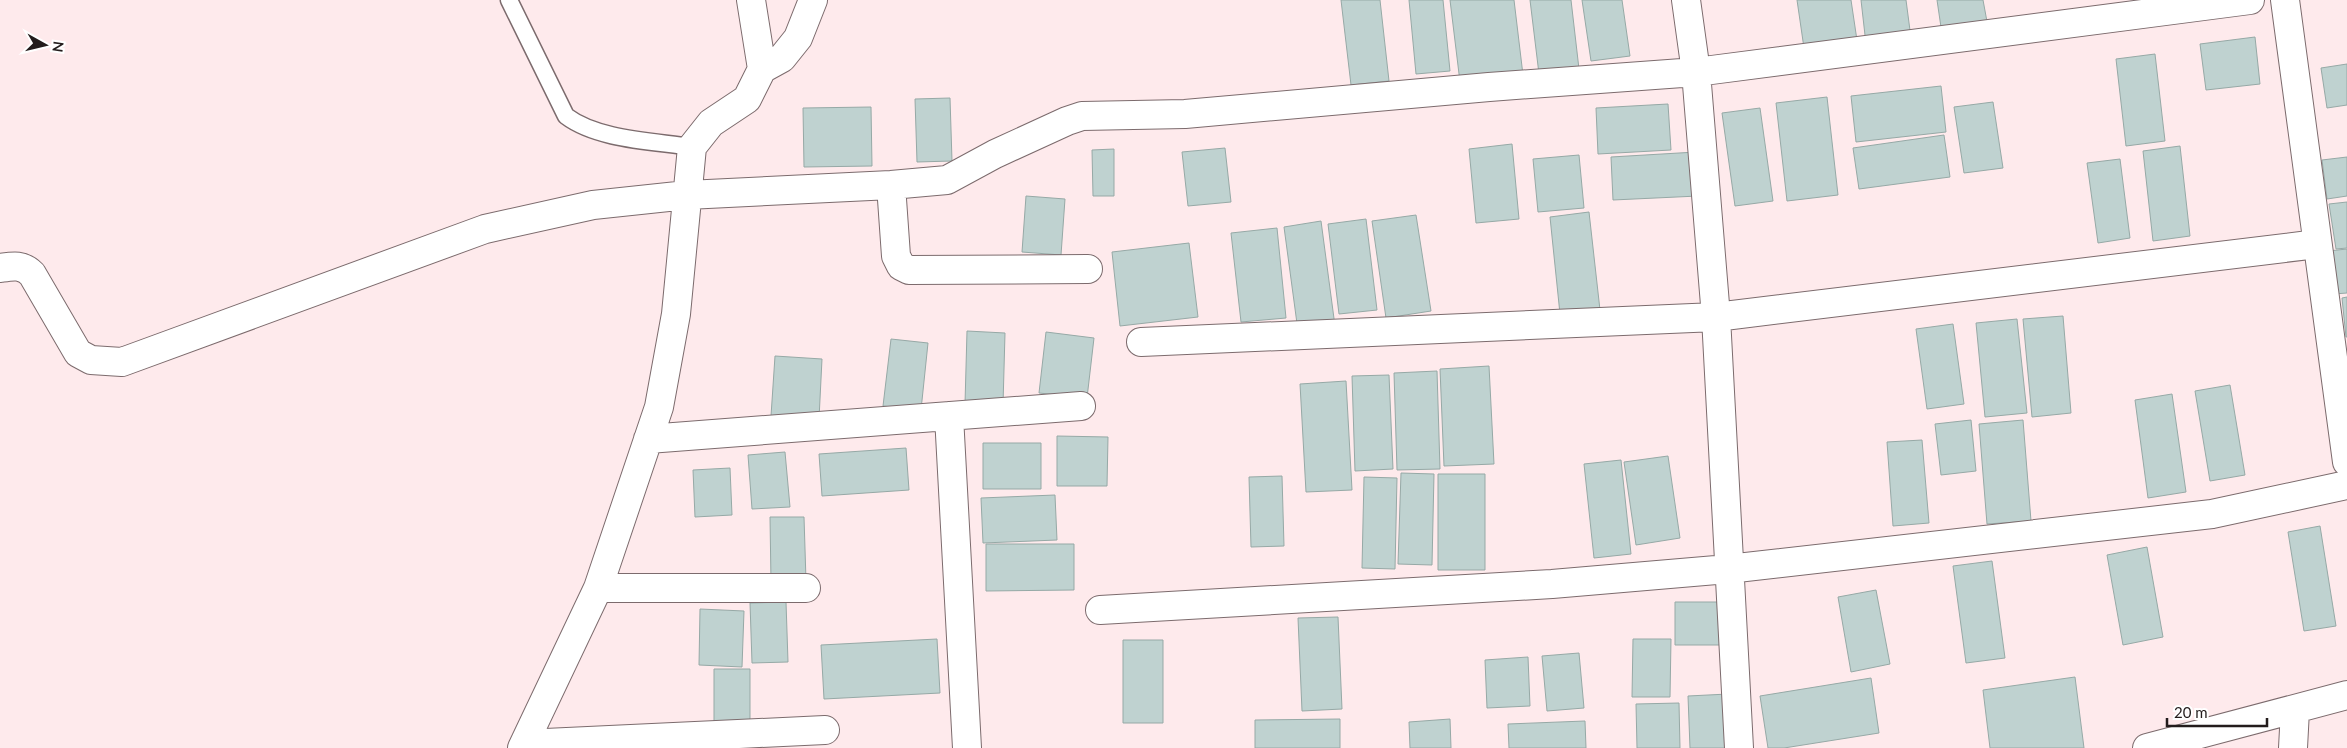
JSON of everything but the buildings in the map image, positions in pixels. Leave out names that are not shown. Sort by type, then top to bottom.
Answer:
[{"type":"street","points":[[751,0],[762,69],[747,100],[711,123],[692,147],[676,314],[659,407],[598,588],[523,746],[825,730]]},
{"type":"street","points":[[762,69],[782,58],[798,38],[814,0]]},
{"type":"street","points":[[1686,0],[1696,72],[1716,317],[1739,748]]},
{"type":"street","points":[[0,268],[17,266],[26,268],[32,274],[78,353],[91,360],[122,362],[485,230],[593,205],[687,195],[891,185],[947,180],[1004,150],[1082,116],[1185,114],[1489,87],[1696,72],[2250,0]]},
{"type":"street","points":[[2285,0],[2347,462]]},
{"type":"street","points":[[891,185],[896,256],[901,266],[909,270],[1088,269]]},
{"type":"street","points":[[1141,342],[1716,317],[2317,244]]},
{"type":"street","points":[[648,439],[1081,406]]},
{"type":"street","points":[[949,416],[967,748]]},
{"type":"street","points":[[1100,610],[1552,584],[1728,569],[2212,514],[2347,485]]},
{"type":"street","points":[[598,588],[806,588]]},
{"type":"street","points":[[2147,748],[2347,695]]},
{"type":"street","points":[[2293,748],[2295,710]]},
{"type":"lane","points":[[509,0],[566,116],[578,125],[595,132],[692,147]]}]
